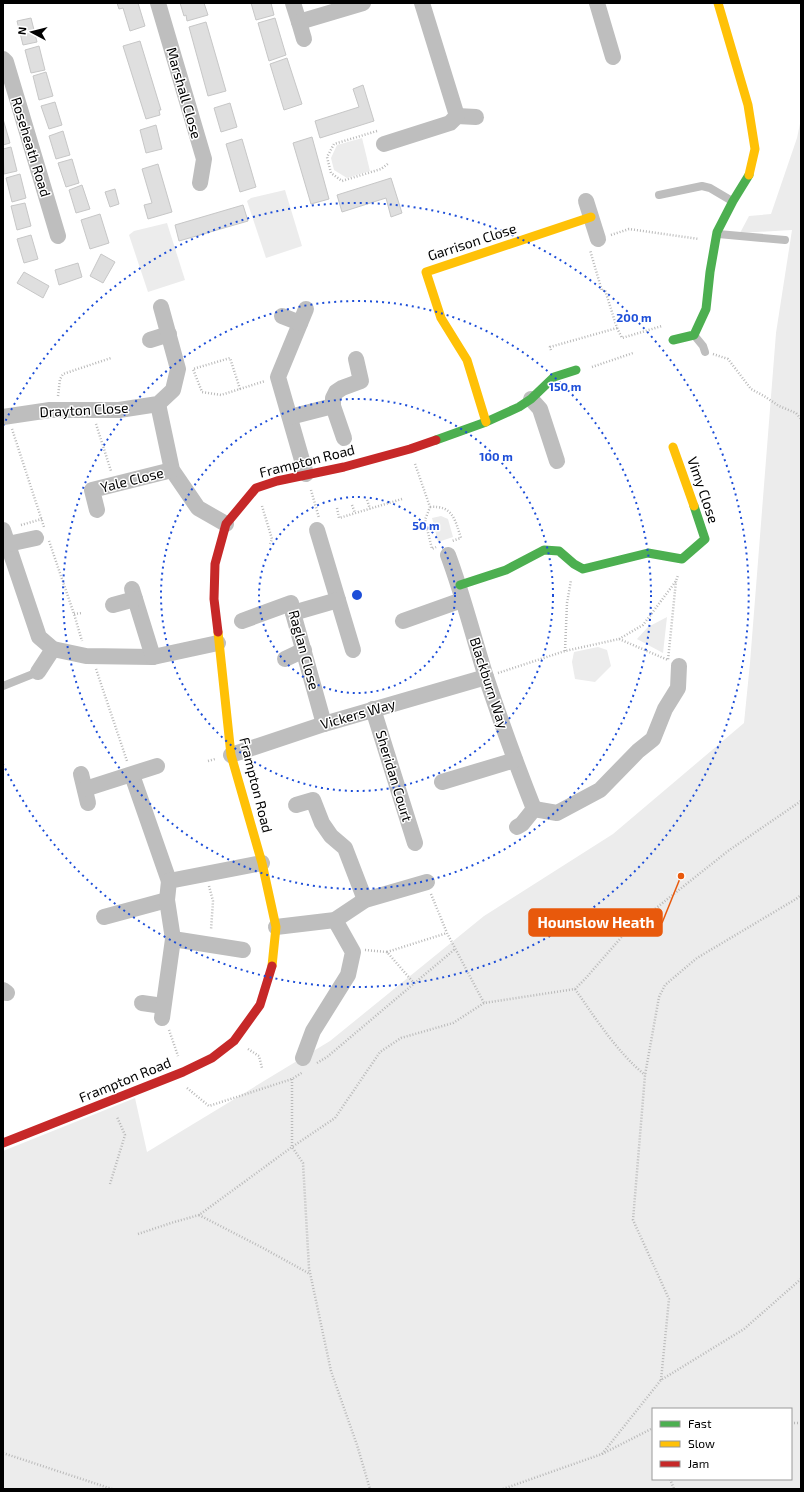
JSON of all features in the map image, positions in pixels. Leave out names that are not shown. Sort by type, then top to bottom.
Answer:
[{"type":"street","name":"Marshall Close","points":[[158,3],[204,159],[200,183]]},
{"type":"street","points":[[293,3],[304,39]]},
{"type":"street","points":[[299,22],[363,3]]},
{"type":"street","points":[[422,3],[457,116]]},
{"type":"street","points":[[597,3],[613,57]]},
{"type":"street","points":[[673,340],[694,335],[706,309],[716,237],[733,201],[750,173],[755,149],[748,104],[718,3]]},
{"type":"street","name":"Roseheath Road","points":[[3,58],[6,62],[58,236]]},
{"type":"street","points":[[382,137],[450,123],[457,116],[476,117]]},
{"type":"street","points":[[586,201],[598,239]]},
{"type":"street","name":"Garrison Close","points":[[486,422],[467,360],[442,318],[426,272],[591,217]]},
{"type":"street","points":[[161,307],[178,369],[174,390],[158,404],[172,470],[198,508],[226,524]]},
{"type":"street","points":[[282,316],[303,316],[278,377],[306,474]]},
{"type":"street","points":[[150,340],[169,334]]},
{"type":"street","points":[[344,438],[333,406],[332,398],[336,392],[342,388],[361,381],[356,359]]},
{"type":"street","name":"Frampton Road","points":[[3,1143],[183,1072],[212,1058],[234,1041],[260,1005],[272,966],[276,927],[262,864],[231,755],[214,598],[215,564],[226,524],[256,488],[277,481],[344,467],[410,449],[486,422],[525,403],[554,377],[576,370]]},
{"type":"street","points":[[525,403],[540,409],[557,461]]},
{"type":"street","name":"Drayton Close","points":[[3,417],[56,410],[119,410],[158,404]]},
{"type":"street","points":[[290,417],[333,406]]},
{"type":"street","name":"Vimy Close","points":[[673,447],[705,538],[682,559]]},
{"type":"street","name":"Yale Close","points":[[97,510],[90,484],[115,485],[172,470]]},
{"type":"street","points":[[317,530],[353,650]]},
{"type":"street","points":[[36,538],[5,536],[39,637],[53,649],[86,656],[153,657],[218,643]]},
{"type":"street","name":"Blackburn Way","points":[[445,548],[461,592],[486,677],[534,809]]},
{"type":"street","points":[[403,621],[544,550],[560,551],[574,564],[583,569],[648,553],[682,559]]},
{"type":"street","points":[[113,605],[134,594],[153,657]]},
{"type":"street","points":[[293,613],[338,600]]},
{"type":"street","name":"Raglan Close","points":[[242,621],[291,603],[324,724]]},
{"type":"street","points":[[38,672],[53,649]]},
{"type":"street","points":[[285,659],[304,650]]},
{"type":"street","points":[[517,827],[522,824],[534,809],[557,813],[600,790],[638,751],[652,739],[665,708],[678,688],[679,666]]},
{"type":"street","name":"Vickers Way","points":[[231,755],[373,709],[486,677]]},
{"type":"street","name":"Sheridan Court","points":[[373,709],[415,843]]},
{"type":"street","points":[[442,782],[515,760]]},
{"type":"street","points":[[84,789],[157,766]]},
{"type":"street","points":[[132,774],[168,881],[167,900],[173,939],[163,1012],[142,1002]]},
{"type":"street","points":[[296,805],[313,800],[322,823],[331,836],[344,848],[365,900]]},
{"type":"street","points":[[168,881],[262,864]]},
{"type":"street","points":[[276,927],[335,920],[365,900],[427,882]]},
{"type":"street","points":[[104,917],[167,900]]},
{"type":"street","points":[[309,1064],[313,1031],[348,975],[353,952],[335,920]]},
{"type":"street","points":[[173,939],[243,950]]},
{"type":"lane","points":[[659,195],[702,186],[710,188],[733,201]]},
{"type":"lane","points":[[716,237],[785,240]]},
{"type":"lane","points":[[694,335],[703,346],[705,352]]},
{"type":"lane","points":[[3,686],[38,672]]},
{"type":"path","points":[[382,137],[334,144],[327,157],[331,173],[342,181],[381,169],[389,163]]},
{"type":"path","points":[[665,325],[622,338],[617,328],[605,290],[602,290],[588,242],[629,229],[716,237]]},
{"type":"path","points":[[551,350],[550,347],[617,328]]},
{"type":"path","points":[[705,352],[728,359],[751,389],[779,406],[796,413],[801,419]]},
{"type":"path","points":[[576,370],[583,370],[633,353]]},
{"type":"path","points":[[56,410],[60,379],[63,374],[111,358]]},
{"type":"path","points":[[240,389],[230,358],[193,369],[202,392],[221,395],[240,389],[278,377]]},
{"type":"path","points":[[92,410],[115,485]]},
{"type":"path","points":[[410,449],[430,507],[425,520],[432,549],[445,548],[461,538],[456,521],[447,509],[438,506],[430,507]]},
{"type":"path","points":[[306,474],[321,523],[317,530]]},
{"type":"path","points":[[256,488],[272,539],[270,544]]},
{"type":"path","points":[[336,508],[339,518],[402,499]]},
{"type":"path","points":[[368,500],[370,509]]},
{"type":"path","points":[[352,505],[355,513]]},
{"type":"path","points":[[619,639],[668,660],[676,581],[682,559]]},
{"type":"path","points":[[565,651],[567,603],[574,564]]},
{"type":"path","points":[[486,677],[565,651],[619,639],[643,625],[676,581]]},
{"type":"path","points":[[74,614],[82,613]]},
{"type":"path","points":[[86,656],[94,663],[132,774]]},
{"type":"path","points":[[138,1234],[199,1215],[292,1147],[335,1118],[380,1052],[401,1038],[452,1023],[484,1003],[575,989],[626,932],[728,851],[801,801]]},
{"type":"path","points":[[205,874],[213,901],[212,925],[208,944]]},
{"type":"path","points":[[427,882],[447,933],[484,1003]]},
{"type":"path","points":[[661,1380],[669,1299],[633,1220],[645,1075],[659,998],[665,985],[697,958],[801,895]]},
{"type":"path","points":[[351,949],[387,952],[447,933]]},
{"type":"path","points":[[172,1076],[210,1106],[292,1079],[309,1064],[327,1056],[456,949]]},
{"type":"path","points":[[387,952],[413,982]]},
{"type":"path","points":[[575,989],[595,1019],[631,1064],[645,1075]]},
{"type":"path","points":[[163,1012],[183,1072]]},
{"type":"path","points":[[234,1041],[259,1056],[262,1068]]},
{"type":"path","points":[[292,1079],[292,1147],[303,1163],[310,1275],[331,1371],[357,1445],[370,1489]]},
{"type":"path","points":[[110,1101],[125,1135],[110,1184]]},
{"type":"path","points":[[199,1215],[263,1248],[310,1275]]},
{"type":"path","points":[[602,1454],[661,1380],[744,1329],[801,1279]]},
{"type":"path","points":[[503,1489],[602,1454],[652,1429]]},
{"type":"path","points":[[3,1454],[112,1489]]},
{"type":"shaded area","points":[[801,119],[801,1489],[3,1489],[3,1151],[135,1098],[147,1152],[330,1041],[484,916],[613,834],[744,723],[776,333],[792,230],[740,233],[749,216],[771,214],[797,138]]},
{"type":"shaded area","points":[[362,138],[370,171],[347,178],[334,170],[331,158],[337,145]]},
{"type":"shaded area","points":[[285,190],[302,246],[266,258],[247,201],[251,198]]},
{"type":"shaded area","points":[[167,223],[185,280],[148,292],[129,235],[134,231]]},
{"type":"shaded area","points":[[441,516],[448,519],[453,537],[438,542],[432,518]]},
{"type":"shaded area","points":[[667,617],[663,653],[637,639],[648,627]]},
{"type":"shaded area","points":[[598,647],[607,650],[611,666],[595,682],[575,679],[572,662],[574,652]]},
{"type":"building","points":[[117,3],[138,3],[145,26],[130,31],[123,8],[119,9]]},
{"type":"building","points":[[180,3],[204,3],[208,15],[187,21],[186,15],[184,16]]},
{"type":"building","points":[[251,3],[271,3],[274,15],[256,20]]},
{"type":"building","points":[[31,18],[37,42],[23,45],[17,21]]},
{"type":"building","points":[[275,18],[286,55],[269,61],[258,23]]},
{"type":"building","points":[[206,22],[226,91],[208,96],[189,27]]},
{"type":"building","points":[[140,41],[161,110],[159,110],[160,115],[146,119],[123,46]]},
{"type":"building","points":[[39,46],[45,70],[31,73],[25,50]]},
{"type":"building","points":[[287,58],[302,104],[284,110],[270,64]]},
{"type":"building","points":[[46,72],[53,96],[39,100],[33,76]]},
{"type":"building","points":[[363,85],[374,121],[320,138],[315,121],[359,107],[353,89]]},
{"type":"building","points":[[55,102],[62,125],[49,129],[41,106]]},
{"type":"building","points":[[230,103],[237,127],[221,132],[214,108]]},
{"type":"building","points":[[3,119],[10,143],[3,145]]},
{"type":"building","points":[[156,125],[162,149],[146,153],[140,130]]},
{"type":"building","points":[[63,131],[70,155],[56,159],[49,136]]},
{"type":"building","points":[[312,137],[329,199],[311,204],[293,143]]},
{"type":"building","points":[[242,139],[256,187],[240,192],[226,144]]},
{"type":"building","points":[[11,147],[17,171],[4,174],[3,149]]},
{"type":"building","points":[[72,159],[79,183],[66,187],[58,163]]},
{"type":"building","points":[[158,164],[172,212],[148,219],[144,205],[152,203],[142,169]]},
{"type":"building","points":[[20,174],[26,198],[12,202],[6,178]]},
{"type":"building","points":[[391,178],[402,213],[391,217],[386,198],[342,212],[337,195]]},
{"type":"building","points":[[82,185],[90,209],[76,213],[69,190]]},
{"type":"building","points":[[115,189],[119,204],[110,207],[105,192]]},
{"type":"building","points":[[25,203],[31,226],[17,230],[11,206]]},
{"type":"building","points":[[243,205],[248,221],[179,241],[175,225]]},
{"type":"building","points":[[100,214],[109,243],[90,249],[81,220]]},
{"type":"building","points":[[31,235],[38,259],[24,263],[17,239]]},
{"type":"building","points":[[101,254],[115,262],[103,283],[90,276]]},
{"type":"building","points":[[78,263],[82,277],[59,285],[55,270]]},
{"type":"building","points":[[24,272],[49,286],[43,298],[17,283]]},
{"type":"traffic: fast","points":[[673,340],[694,335],[706,309],[710,272],[717,232],[733,201],[749,175]]},
{"type":"traffic: fast","points":[[436,440],[486,422],[519,407],[531,399],[554,377],[576,370]]},
{"type":"traffic: fast","points":[[460,585],[506,570],[544,550],[559,551],[574,564],[583,569],[648,553],[682,559],[705,539],[694,506]]},
{"type":"traffic: slow","points":[[718,3],[748,105],[755,149],[749,175]]},
{"type":"traffic: slow","points":[[486,422],[467,360],[441,318],[426,272],[591,217]]},
{"type":"traffic: slow","points":[[673,447],[694,506]]},
{"type":"traffic: slow","points":[[218,632],[231,755],[262,863],[276,927],[272,966]]},
{"type":"traffic: jam","points":[[218,632],[214,599],[215,564],[226,524],[256,488],[277,481],[344,467],[410,449],[436,440]]},
{"type":"traffic: jam","points":[[3,1143],[183,1072],[212,1058],[234,1041],[260,1005],[272,966]]},
{"type":"place","name":"Hounslow Heath","points":[[681,876]]}]
